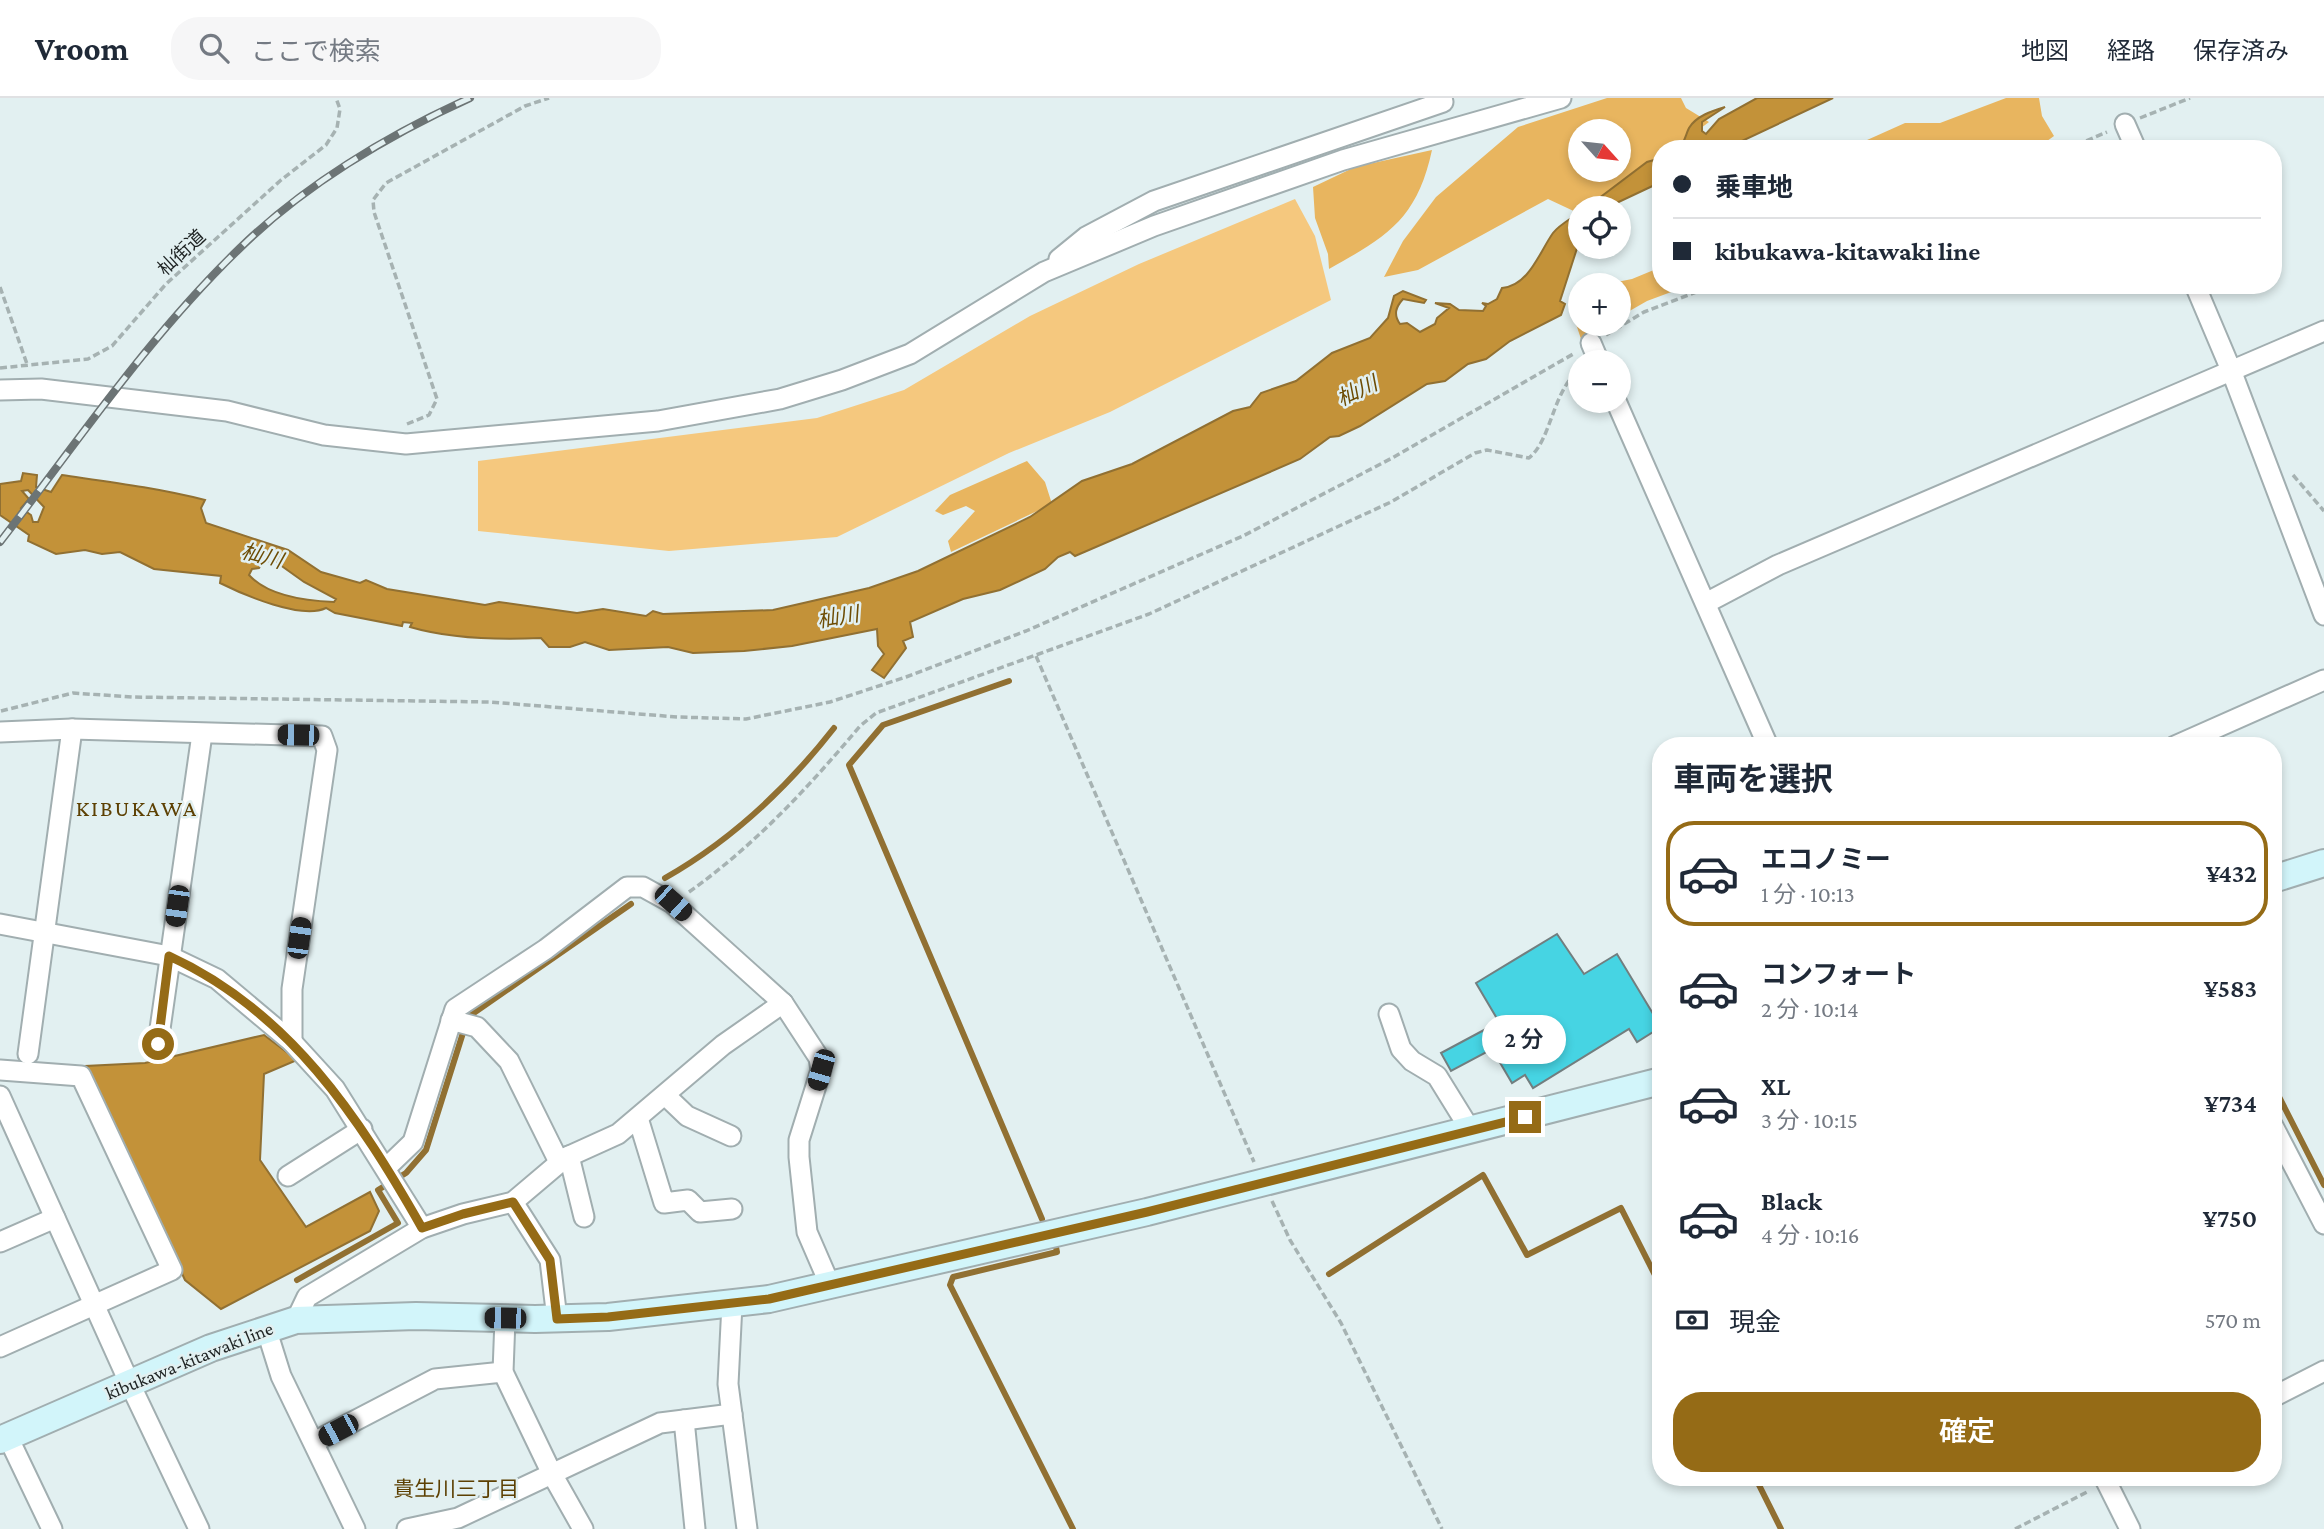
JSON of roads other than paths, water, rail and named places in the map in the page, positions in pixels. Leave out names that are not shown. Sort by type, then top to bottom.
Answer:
[{"type":"main road","points":[[2282,876],[2324,863]]},
{"type":"main road","name":"kibukawa-kitawaki line","points":[[4,1439],[129,1382],[265,1328],[296,1320],[608,1317],[769,1299],[1263,1183],[1652,1084]]},
{"type":"street","points":[[0,390],[41,389],[228,411],[324,435],[406,444],[658,421],[780,400],[910,354],[1044,272],[1086,237],[1154,201],[1443,102],[1442,98]]},
{"type":"street","points":[[1044,272],[1154,226],[1343,160],[1562,98]]},
{"type":"street","points":[[2125,124],[2132,140]]},
{"type":"street","points":[[2198,294],[2231,370],[2324,615]]},
{"type":"street","points":[[1706,603],[1778,565],[2324,331]]},
{"type":"street","points":[[1591,343],[1594,350]]},
{"type":"street","points":[[1621,413],[1764,737]]},
{"type":"street","points":[[2195,737],[2324,680]]},
{"type":"street","points":[[0,732],[72,729],[322,736],[327,750],[292,989],[292,1042]]},
{"type":"street","points":[[28,1054],[72,729]]},
{"type":"street","points":[[158,1044],[202,734]]},
{"type":"street","points":[[392,1176],[412,1142],[455,1009],[546,950],[627,887],[643,887],[673,903],[783,1003],[819,1058],[821,1070],[799,1140],[799,1157],[807,1232],[830,1285]]},
{"type":"street","points":[[0,924],[169,956],[217,979],[292,1042],[335,1089],[392,1176],[422,1228]]},
{"type":"street","points":[[296,1320],[307,1297],[422,1228],[463,1214],[513,1202],[564,1159],[618,1134],[723,1045],[783,1003]]},
{"type":"street","points":[[1389,1014],[1401,1049],[1412,1061],[1437,1076],[1471,1131]]},
{"type":"street","points":[[451,1020],[477,1027],[509,1061],[564,1159],[584,1217]]},
{"type":"street","points":[[0,1070],[81,1076],[172,1270],[0,1347]]},
{"type":"street","points":[[665,1095],[687,1116],[731,1136]]},
{"type":"street","points":[[0,1096],[7,1130],[55,1217],[129,1382],[200,1529]]},
{"type":"street","points":[[638,1118],[664,1203],[688,1200],[700,1212],[732,1209]]},
{"type":"street","points":[[288,1177],[362,1129]]},
{"type":"street","points":[[2282,1143],[2324,1224]]},
{"type":"street","points":[[513,1202],[550,1260],[557,1319]]},
{"type":"street","points":[[0,1242],[55,1217]]},
{"type":"street","points":[[732,1304],[728,1384],[747,1529]]},
{"type":"street","points":[[505,1318],[503,1372],[552,1474],[583,1529]]},
{"type":"street","points":[[265,1328],[281,1376],[355,1529]]},
{"type":"street","points":[[2282,1392],[2324,1371]]},
{"type":"street","points":[[314,1442],[435,1379],[503,1372]]},
{"type":"street","points":[[414,1528],[458,1518],[660,1423],[732,1414]]},
{"type":"street","points":[[684,1420],[695,1529]]},
{"type":"street","points":[[4,1439],[52,1529]]},
{"type":"street","points":[[2112,1486],[2130,1529]]},
{"type":"water","points":[[1757,98],[1833,98],[1744,140],[1685,140],[1689,128],[1700,117],[1725,107],[1702,122],[1702,131],[1706,134],[1719,119]]},
{"type":"water","points":[[1652,161],[1652,186],[1631,196],[1602,196],[1620,182],[1631,182],[1631,174]]},
{"type":"water","name":"杣川","points":[[1568,220],[1568,259],[1574,259],[1560,301],[1565,304],[1561,315],[1510,341],[1486,359],[1468,364],[1445,381],[1427,384],[1360,426],[1339,436],[1330,437],[1300,459],[1075,556],[1070,552],[1058,557],[1045,569],[1000,590],[963,599],[910,622],[913,637],[903,641],[906,648],[884,678],[872,670],[884,654],[878,646],[877,629],[792,646],[693,653],[668,647],[609,650],[585,642],[570,647],[549,647],[541,638],[491,639],[458,636],[410,627],[412,623],[403,622],[402,626],[335,613],[326,608],[316,611],[288,609],[220,583],[221,576],[154,569],[120,552],[102,554],[85,550],[56,554],[28,541],[29,535],[0,515],[0,484],[21,481],[23,473],[37,475],[36,487],[51,492],[62,475],[205,500],[201,508],[206,523],[288,550],[321,572],[360,583],[366,580],[387,589],[485,605],[499,602],[577,613],[603,609],[646,616],[653,611],[663,614],[773,610],[869,588],[918,571],[1030,517],[1082,481],[1132,464],[1233,411],[1250,407],[1261,393],[1296,381],[1332,353],[1370,338],[1388,318],[1394,296],[1403,291],[1426,300],[1424,303],[1403,299],[1396,311],[1400,324],[1407,323],[1420,332],[1435,324],[1437,318],[1449,308],[1435,303],[1450,304],[1459,310],[1483,311],[1486,306],[1482,303],[1488,304],[1497,299],[1502,288],[1520,281],[1527,274],[1553,233]],"holes":[[[28,490],[44,507],[38,522],[33,522],[31,515],[21,508],[29,499],[22,491]],[[264,561],[276,562],[304,582],[336,599],[334,602],[300,599],[277,593],[249,575],[252,569],[259,568]]]},
{"type":"water","points":[[264,1035],[297,1060],[264,1074],[260,1160],[306,1227],[370,1192],[379,1211],[370,1231],[221,1309],[185,1280],[86,1066],[145,1063]]},
{"type":"waterway","points":[[1009,681],[883,725],[849,765],[1042,1219]]},
{"type":"waterway","points":[[665,878],[736,830],[778,792],[834,728]]},
{"type":"waterway","points":[[297,1280],[398,1223],[378,1190],[406,1173],[426,1150],[468,1017],[631,904]]},
{"type":"waterway","points":[[2282,1103],[2324,1185]]},
{"type":"waterway","points":[[1329,1274],[1483,1175],[1527,1255],[1621,1208],[1652,1269]]},
{"type":"waterway","points":[[1056,1247],[1057,1252],[953,1277],[950,1285],[1073,1529]]},
{"type":"waterway","points":[[1760,1486],[1781,1529]]},
{"type":"railway","points":[[0,542],[144,354],[239,249],[291,204],[348,164],[408,128],[470,98]]},
{"type":"district","name":"KIBUKAWA","points":[[137,808]]},
{"type":"district","name":"貴生川三丁目","points":[[456,1489]]}]
